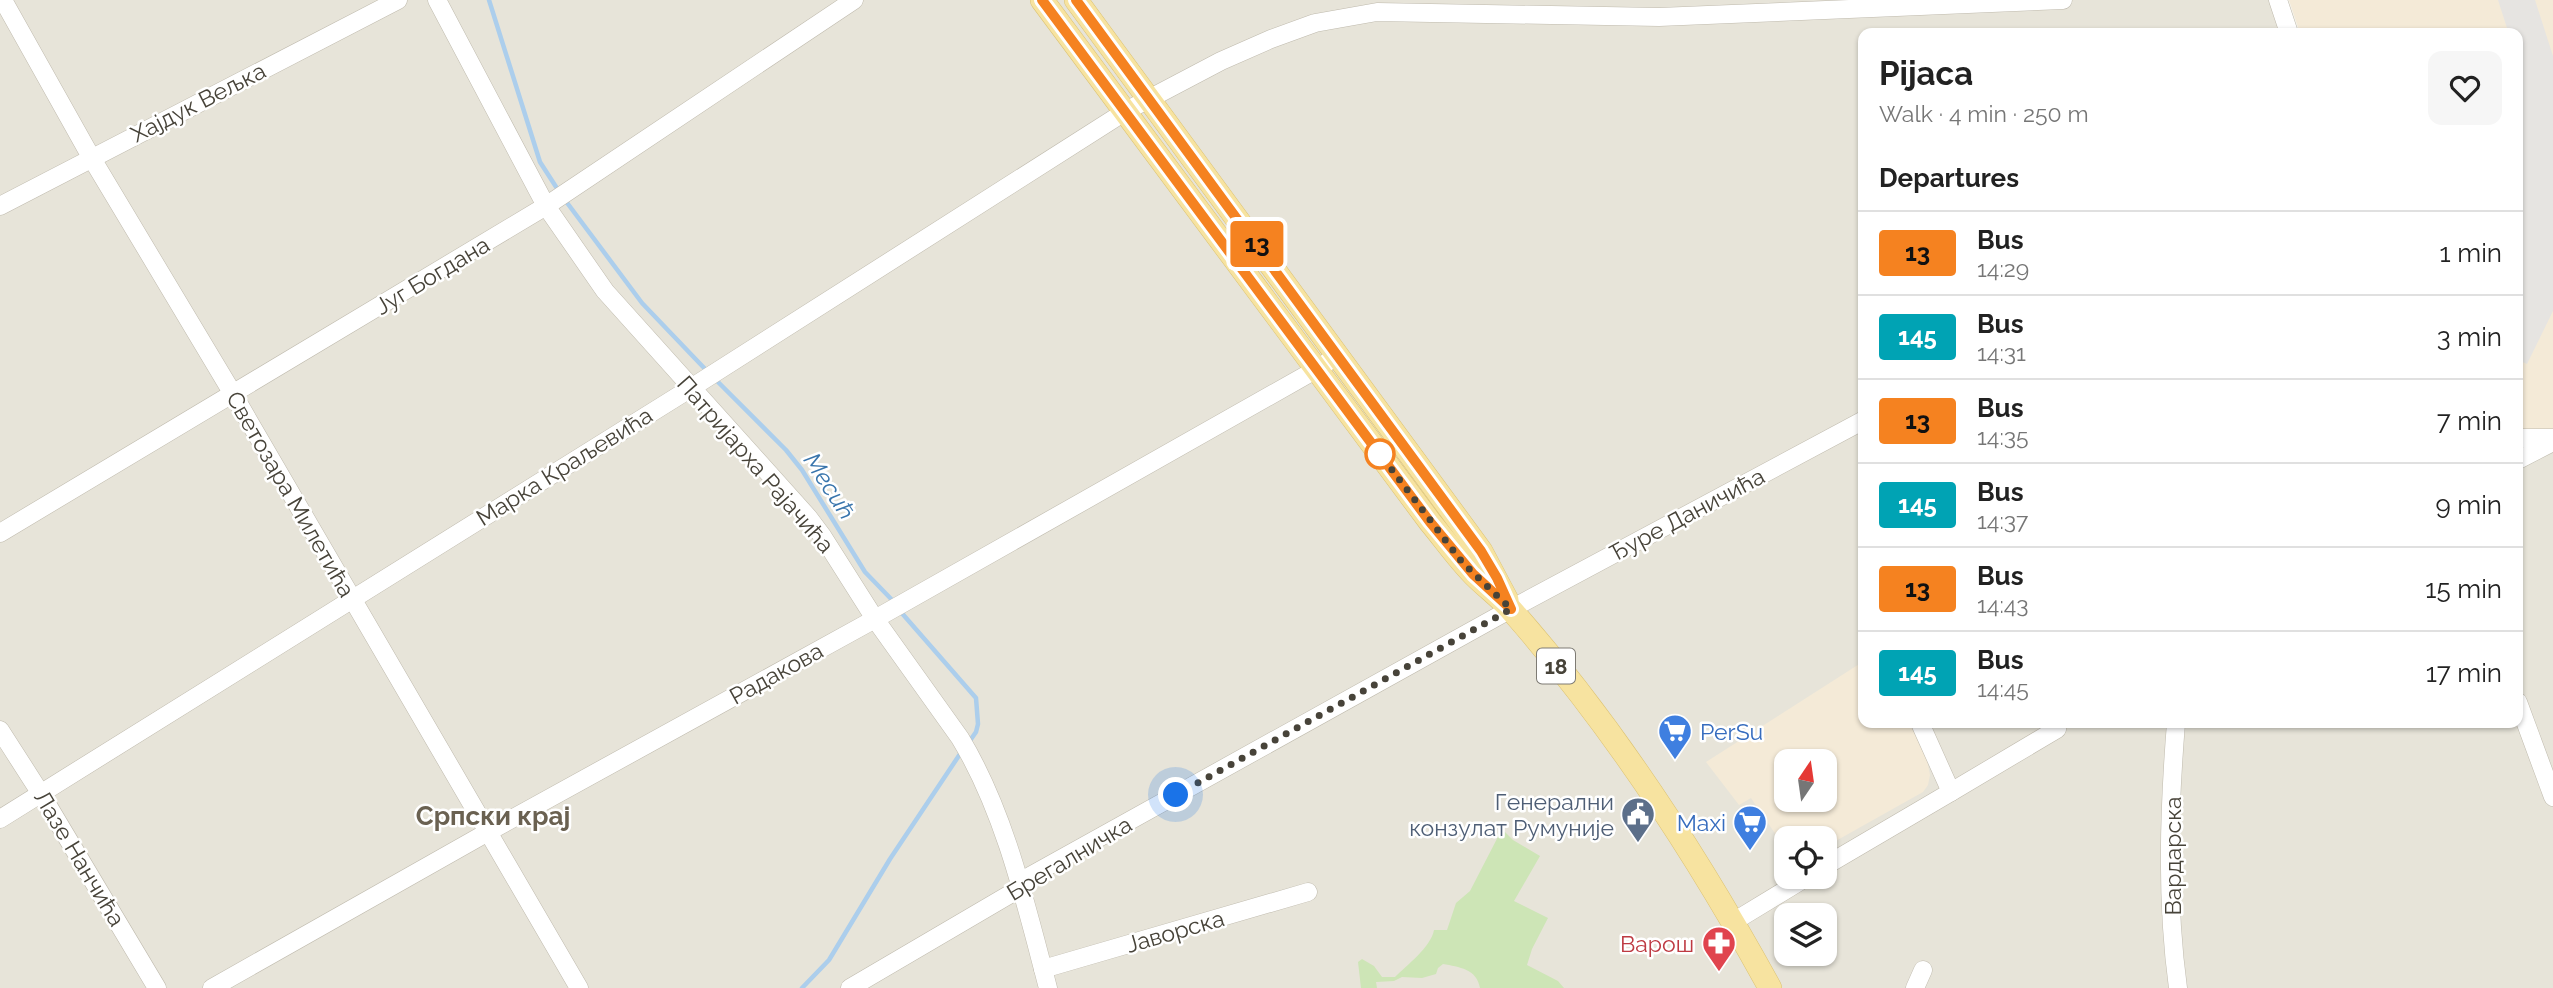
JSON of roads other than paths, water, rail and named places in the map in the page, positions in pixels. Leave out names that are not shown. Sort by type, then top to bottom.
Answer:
[{"type":"main road","name":"18","points":[[1042,0],[1462,562],[1511,609],[1602,722],[1686,844],[1770,988]]},
{"type":"main road","name":"18","points":[[1076,0],[1481,551],[1511,609]]},
{"type":"street","name":"Светозара Милетића","points":[[3,0],[91,157],[233,394],[579,988]]},
{"type":"street","name":"Хајдук Вељка","points":[[0,206],[398,0]]},
{"type":"street","name":"Патријарха Рајачића","points":[[437,0],[550,204],[606,291],[698,383],[815,527],[882,615],[960,738],[972,758],[1021,884],[1048,988]]},
{"type":"street","name":"Југ Богдана","points":[[0,533],[550,204],[854,0]]},
{"type":"street","name":"Марка Краљевића","points":[[0,819],[698,383],[1126,111],[1271,39],[1375,6],[1659,17],[2063,0]]},
{"type":"street","points":[[2278,0],[2287,28]]},
{"type":"street","name":"Радакова","points":[[212,988],[882,615],[1338,355]]},
{"type":"street","name":"Ђуре Даничића","points":[[1511,609],[1858,423]]},
{"type":"street","points":[[2523,438],[2553,440]]},
{"type":"street","points":[[2523,457],[2553,440]]},
{"type":"street","name":"Брегалничка","points":[[850,988],[1012,893],[1034,874],[1511,609]]},
{"type":"street","points":[[2523,716],[2553,797]]},
{"type":"street","points":[[1922,728],[1951,792]]},
{"type":"street","name":"Вардарска","points":[[2176,728],[2172,774],[2171,903],[2172,943],[2178,988]]},
{"type":"street","points":[[1837,859],[2057,729]]},
{"type":"street","name":"Лазе Нанчића","points":[[0,730],[157,988]]},
{"type":"street","points":[[1733,922],[1787,889]]},
{"type":"street","name":"Јаворска","points":[[1043,969],[1308,892]]},
{"type":"street","points":[[1915,988],[1923,970]]},
{"type":"waterway","name":"Месић","points":[[489,0],[540,162],[560,193]]},
{"type":"waterway","name":"Месић","points":[[565,200],[642,303],[707,371]]},
{"type":"waterway","name":"Месић","points":[[715,379],[786,450],[802,470],[865,572],[895,603]]},
{"type":"waterway","name":"Месић","points":[[900,611],[976,698],[978,724],[969,742]]},
{"type":"waterway","name":"Месић","points":[[802,988],[829,960],[890,859],[962,751]]},
{"type":"place","name":"PerSu","points":[[1675,761]]},
{"type":"place","name":"Генерални конзулат Румуније","points":[[1638,844]]},
{"type":"place","name":"Maxi","points":[[1750,852]]},
{"type":"place","name":"Варош","points":[[1719,973]]},
{"type":"district","name":"Српски крај","points":[[493,816]]}]
